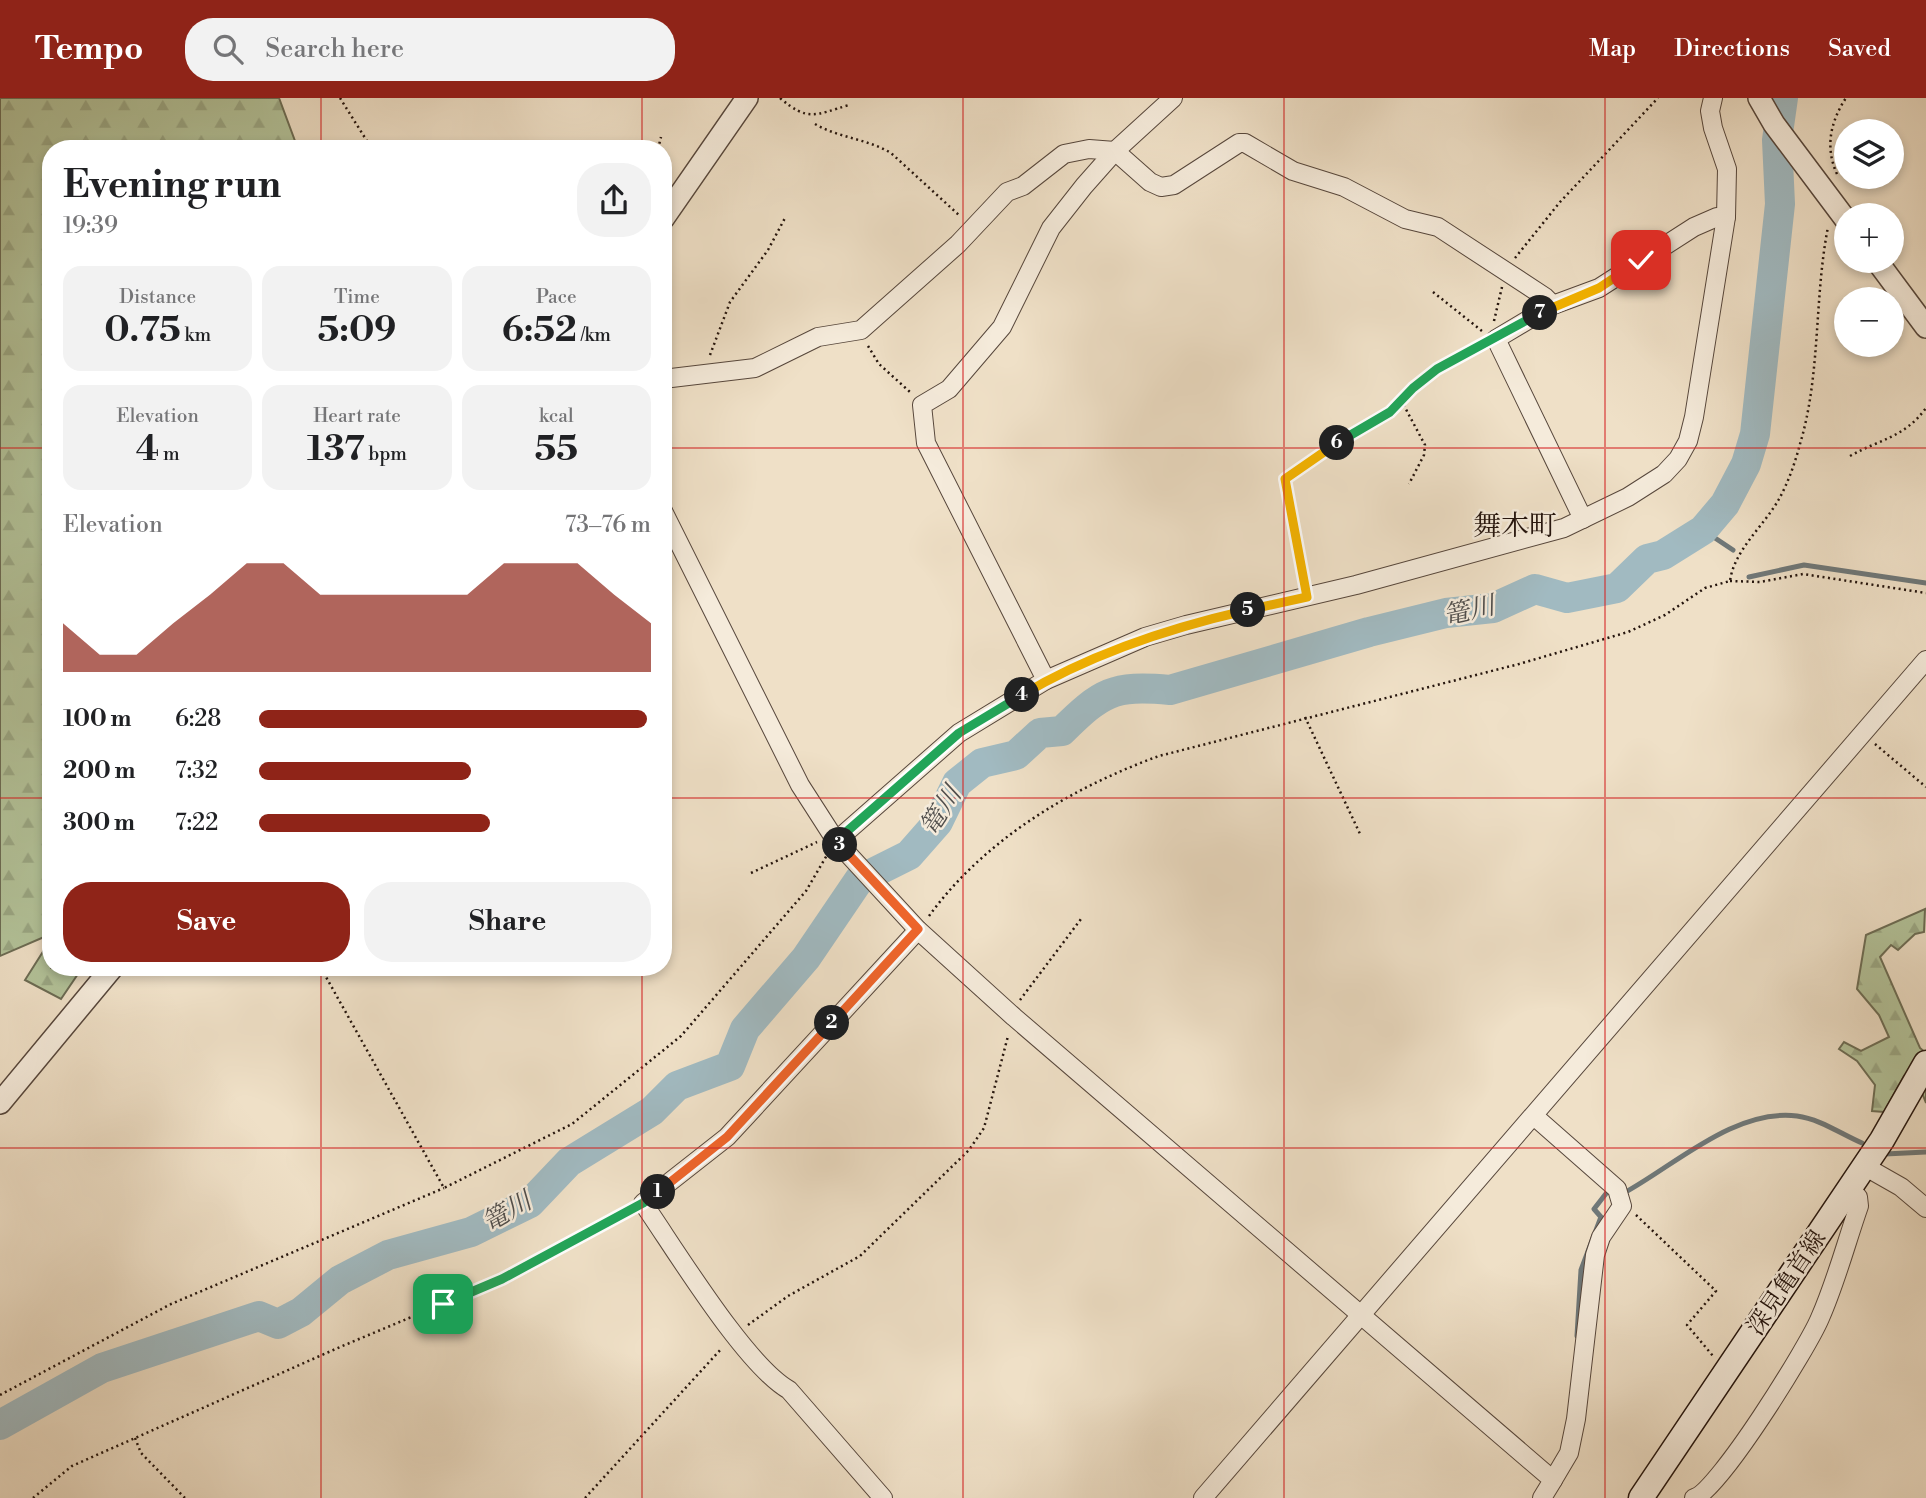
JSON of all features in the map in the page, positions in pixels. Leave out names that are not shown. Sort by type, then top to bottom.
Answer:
[{"type":"main road","name":"深見亀首線","points":[[1641,1498],[1850,1189],[1926,1063]]},
{"type":"street","points":[[672,206],[747,98]]},
{"type":"street","points":[[1046,680],[926,443],[922,405],[955,384],[1002,327],[1052,228],[1115,151],[1173,98]]},
{"type":"street","points":[[832,836],[959,733],[1046,680],[1145,637],[1564,528],[1647,486],[1678,459],[1688,441],[1726,217],[1727,169],[1713,128],[1710,111],[1713,98]]},
{"type":"street","points":[[1759,98],[1830,183],[1837,203]]},
{"type":"street","points":[[672,377],[766,366],[818,337],[860,330],[893,304],[1007,192],[1023,186],[1064,154],[1090,149],[1115,151],[1150,182],[1161,187],[1174,185],[1238,144],[1245,143],[1293,171],[1344,187],[1405,219],[1438,227],[1545,297],[1553,305]]},
{"type":"street","points":[[1583,519],[1494,339],[1553,305],[1599,288],[1694,228],[1717,217],[1726,217]]},
{"type":"street","points":[[1886,273],[1926,327]]},
{"type":"street","points":[[672,529],[800,785],[832,836],[916,926],[1013,1015],[1552,1480]]},
{"type":"street","points":[[1203,1498],[1926,660]]},
{"type":"street","points":[[883,1498],[789,1390],[776,1383],[735,1334],[643,1203],[727,1137],[916,926]]},
{"type":"street","points":[[0,1103],[105,976]]},
{"type":"street","points":[[1534,1116],[1620,1198],[1595,1255],[1576,1419],[1569,1453],[1542,1498]]},
{"type":"street","points":[[1864,1166],[1900,1187],[1926,1208]]},
{"type":"street","points":[[1695,1498],[1707,1493],[1745,1440],[1820,1320],[1858,1206],[1858,1197],[1850,1189]]},
{"type":"path","points":[[340,98],[366,140]]},
{"type":"path","points":[[780,98],[799,114],[810,116],[849,105]]},
{"type":"path","points":[[1494,339],[1506,273],[1560,202],[1658,98]]},
{"type":"path","points":[[1830,183],[1830,135],[1846,98]]},
{"type":"path","points":[[815,124],[826,131],[880,147],[891,153],[973,227]]},
{"type":"path","points":[[1730,581],[1732,567],[1779,500],[1801,442],[1820,317],[1822,256],[1830,211],[1834,212]]},
{"type":"path","points":[[704,372],[730,302],[764,256],[785,218]]},
{"type":"path","points":[[1433,292],[1494,339]]},
{"type":"path","points":[[860,330],[879,364],[922,405]]},
{"type":"path","points":[[1307,597],[1285,479],[1363,426],[1390,412],[1437,369],[1494,339]]},
{"type":"path","points":[[1401,400],[1425,445],[1424,455],[1409,484]]},
{"type":"path","points":[[1850,456],[1872,443],[1900,435],[1926,408]]},
{"type":"path","points":[[916,926],[982,860],[1044,809],[1072,793],[1159,756],[1519,664],[1628,632],[1665,615],[1705,588],[1730,581],[1760,582],[1803,574],[1926,593]]},
{"type":"path","points":[[1305,717],[1361,836]]},
{"type":"path","points":[[1862,733],[1926,787]]},
{"type":"path","points":[[751,873],[832,836]]},
{"type":"path","points":[[0,1395],[171,1304],[444,1188],[572,1124],[681,1036],[806,891],[832,836]]},
{"type":"path","points":[[585,1498],[735,1334],[788,1296],[860,1256],[970,1150],[984,1128],[1013,1015],[1081,919]]},
{"type":"path","points":[[325,976],[444,1188]]},
{"type":"path","points":[[1620,1198],[1716,1291],[1687,1325],[1728,1370]]},
{"type":"path","points":[[33,1498],[72,1466],[502,1279],[643,1203]]},
{"type":"path","points":[[135,1438],[141,1453],[185,1498]]},
{"type":"green space","points":[[0,98],[279,98],[295,140],[42,140],[42,938],[0,956]]},
{"type":"green space","points":[[1925,909],[1924,932],[1915,934],[1898,950],[1891,945],[1880,957],[1920,1048],[1926,1053],[1926,1103],[1920,1088],[1904,1076],[1884,1112],[1872,1111],[1875,1085],[1857,1061],[1839,1049],[1844,1042],[1861,1051],[1889,1037],[1879,1015],[1857,989],[1866,935]]},
{"type":"green space","points":[[42,953],[42,976],[77,976],[61,999],[25,980]]},
{"type":"waterway","name":"篭川","points":[[0,1425],[102,1368],[259,1316],[278,1324],[301,1312],[340,1280],[388,1255],[471,1232],[530,1203],[569,1162],[652,1111],[677,1086],[730,1066],[745,1029],[806,958],[859,880],[909,855],[938,822],[957,783],[982,763],[1016,755],[1040,733],[1062,731],[1088,707],[1109,694],[1134,689],[1170,690],[1369,632],[1446,613],[1493,608],[1535,589],[1567,598],[1617,588],[1647,559],[1663,555],[1703,530],[1725,504],[1746,464],[1755,434],[1780,204],[1777,140],[1783,98]]},
{"type":"waterway","points":[[1703,530],[1733,550]]},
{"type":"waterway","points":[[1749,577],[1804,565],[1926,583]]},
{"type":"waterway","points":[[1622,1194],[1727,1130],[1773,1116],[1806,1118],[1862,1143]]},
{"type":"waterway","points":[[1885,1154],[1926,1152]]},
{"type":"waterway","points":[[1577,1336],[1581,1270],[1601,1217],[1594,1209],[1608,1191],[1612,1192]]},
{"type":"district","name":"舞木町","points":[[1515,526]]},
{"type":"route","points":[[443,1304],[502,1279],[643,1203],[727,1137],[918,929],[836,841],[959,733],[1046,680],[1145,637],[1307,597],[1289,512],[1285,479],[1363,426],[1390,412],[1413,388],[1437,369],[1496,339],[1553,305],[1599,288],[1641,260]]}]
